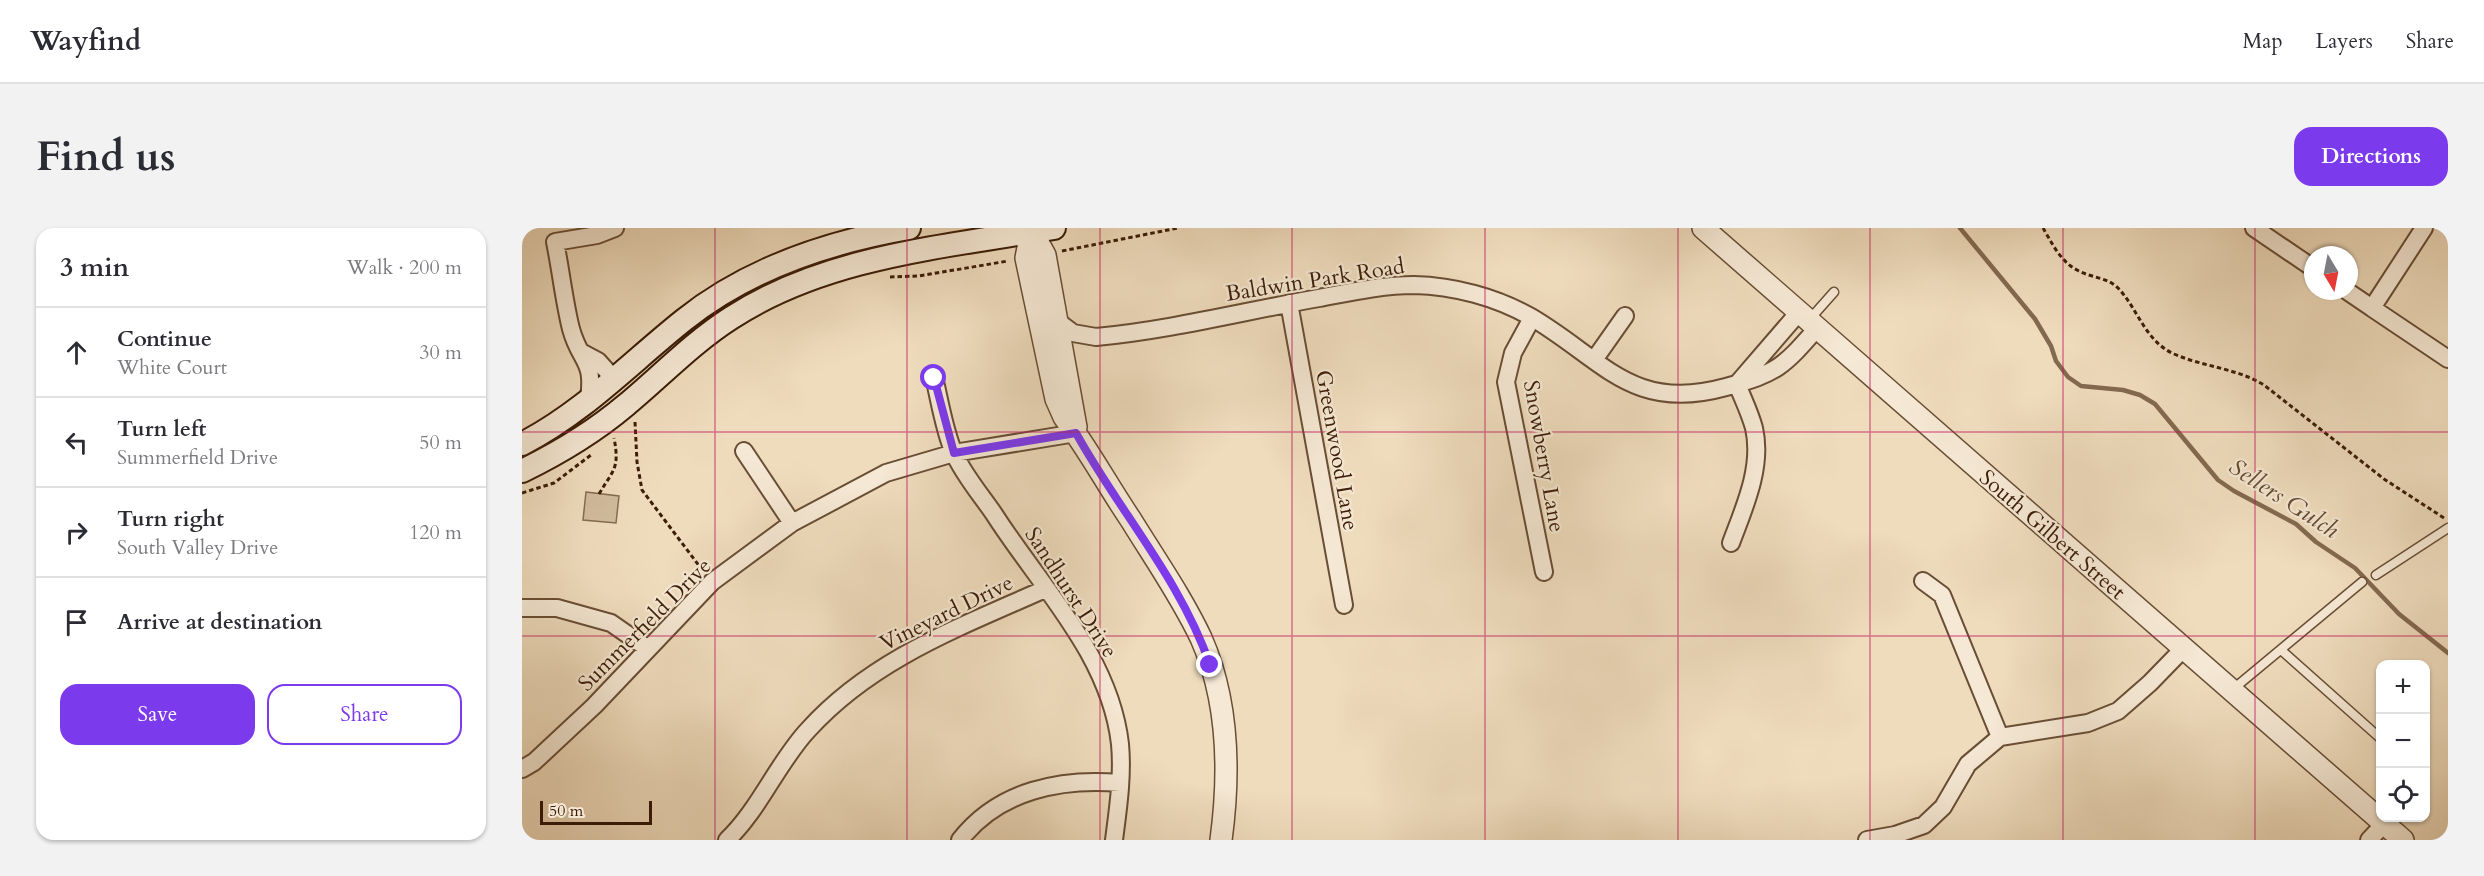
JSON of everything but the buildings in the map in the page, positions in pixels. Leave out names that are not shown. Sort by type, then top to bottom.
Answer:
[{"type":"main road","points":[[522,444],[588,404],[686,319],[754,276],[829,245],[909,228]]},
{"type":"main road","points":[[522,471],[606,431],[626,405],[685,351],[733,317],[789,288],[847,266],[1030,230],[1054,228]]},
{"type":"main road","points":[[606,431],[616,391],[615,380]]},
{"type":"street","points":[[588,404],[592,379],[572,331],[555,239],[597,235],[615,228]]},
{"type":"street","name":"South Gilbert Street","points":[[1703,228],[2232,690],[2376,812]]},
{"type":"street","points":[[2254,228],[2304,262]]},
{"type":"street","points":[[2372,308],[2424,228]]},
{"type":"street","points":[[1030,230],[1057,321],[1076,433]]},
{"type":"street","points":[[1036,256],[1051,386],[1064,417],[1176,592],[1205,649],[1217,688],[1225,731],[1227,776],[1221,840]]},
{"type":"street","name":"Baldwin Park Road","points":[[1057,321],[1065,329],[1082,336],[1117,335],[1381,286],[1439,286],[1486,298],[1532,318],[1627,382],[1651,392],[1679,395],[1704,393],[1753,381],[1779,368],[1809,319]]},
{"type":"street","points":[[2358,298],[2448,359]]},
{"type":"street","name":"Greenwood Lane","points":[[1289,303],[1344,605]]},
{"type":"street","points":[[1594,360],[1625,315]]},
{"type":"street","name":"Snowberry Lane","points":[[1532,318],[1513,353],[1506,382],[1544,572]]},
{"type":"street","points":[[1731,543],[1756,464],[1754,428],[1737,384],[1809,319]]},
{"type":"street","points":[[582,352],[598,362],[615,380]]},
{"type":"street","name":"Sandhurst Drive","points":[[934,378],[954,453],[1093,658],[1104,686],[1114,713],[1120,745],[1120,783],[1114,840]]},
{"type":"street","name":"Summerfield Drive","points":[[522,769],[534,762],[594,706],[712,582],[792,523],[886,473],[954,453],[1076,433]]},
{"type":"street","points":[[744,451],[792,523]]},
{"type":"street","points":[[1923,581],[1942,595],[2000,737]]},
{"type":"street","name":"Vineyard Drive","points":[[727,840],[807,730],[855,686],[911,649],[1045,590]]},
{"type":"street","points":[[522,608],[557,608],[611,623],[647,648]]},
{"type":"street","points":[[1867,840],[1895,836],[1924,825],[1943,807],[1968,764],[2000,737],[2088,723],[2118,711],[2150,683],[2184,648]]},
{"type":"street","points":[[960,840],[968,829],[1003,802],[1045,785],[1088,780],[1120,783]]},
{"type":"street","points":[[2369,840],[2386,822]]},
{"type":"street","name":"South Gilbert Street","points":[[2388,822],[2403,840]]},
{"type":"lane","points":[[1809,319],[1834,292]]},
{"type":"lane","points":[[2376,575],[2448,528]]},
{"type":"lane","points":[[2232,690],[2362,582]]},
{"type":"lane","points":[[2281,650],[2376,734]]},
{"type":"path","points":[[882,277],[919,276],[1178,228]]},
{"type":"path","points":[[2043,228],[2060,257],[2077,270],[2112,282],[2120,290],[2148,334],[2171,353],[2203,365],[2246,374],[2264,385],[2384,479],[2448,520]]},
{"type":"path","points":[[634,420],[642,490],[712,582]]},
{"type":"path","points":[[599,494],[613,475],[616,453],[606,431]]},
{"type":"shaded area","points":[[586,492],[619,496],[616,523],[583,520]]},
{"type":"waterway","name":"Sellers Gulch","points":[[1960,228],[2035,319],[2051,346],[2056,361],[2068,377],[2081,386],[2123,390],[2140,395],[2155,404],[2218,480],[2296,524],[2316,542],[2355,568],[2399,614],[2448,653]]},
{"type":"route","points":[[934,378],[954,453],[1076,433],[1190,616],[1210,665]]}]
